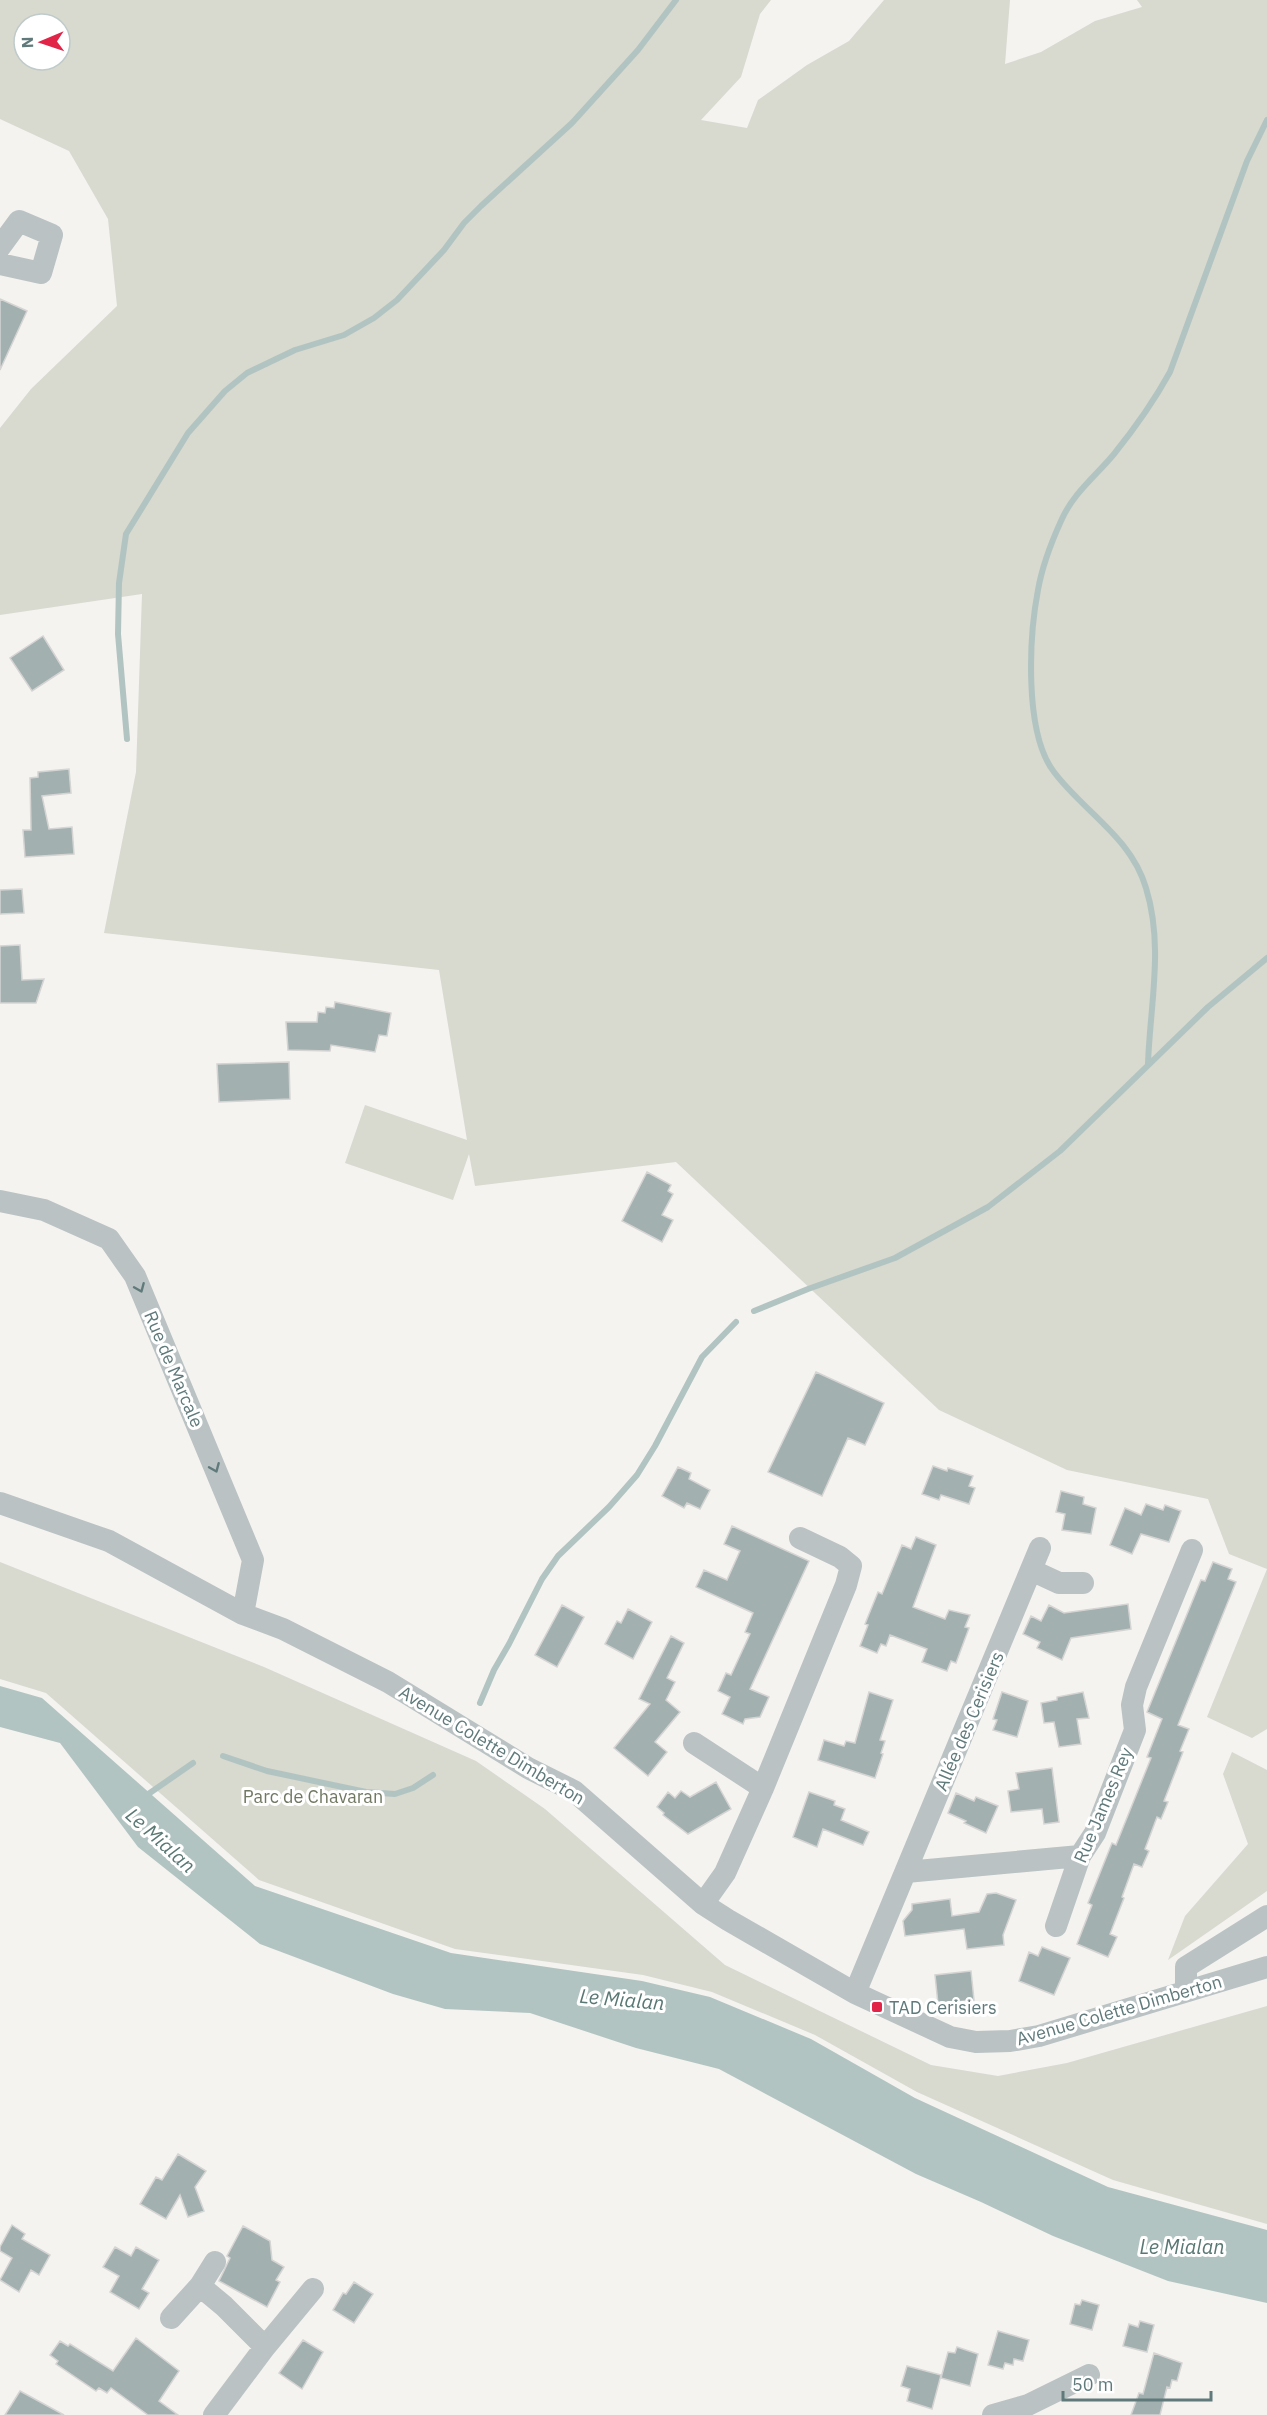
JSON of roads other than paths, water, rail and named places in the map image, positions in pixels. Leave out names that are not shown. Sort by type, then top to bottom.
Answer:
[{"type":"street","points":[[0,247],[19,221],[52,235],[41,273],[0,264]]},
{"type":"street","name":"Rue de Marcale","points":[[0,1201],[44,1210],[109,1239],[135,1276],[253,1560],[243,1614]]},
{"type":"street","name":"Avenue Colette Dimberton","points":[[0,1503],[109,1541],[243,1614],[283,1629],[388,1682],[528,1768],[574,1791],[703,1904],[728,1920],[855,1993],[950,2037],[976,2042],[1010,2041],[1040,2036],[1267,1967]]},
{"type":"street","points":[[703,1904],[725,1873],[763,1788],[846,1586],[851,1566],[840,1557],[800,1538]]},
{"type":"street","name":"Allée des Cerisiers","points":[[855,1993],[1040,1548]]},
{"type":"street","name":"Rue James Rey","points":[[1056,1926],[1080,1856],[1095,1833],[1135,1730],[1132,1705],[1136,1687],[1192,1550]]},
{"type":"street","points":[[1031,1570],[1059,1583],[1083,1583]]},
{"type":"street","points":[[694,1743],[763,1788]]},
{"type":"street","points":[[906,1872],[1080,1856]]},
{"type":"street","points":[[1186,1991],[1186,1967],[1267,1916]]},
{"type":"street","points":[[171,2318],[200,2286],[215,2262]]},
{"type":"street","points":[[200,2286],[224,2306],[265,2347]]},
{"type":"street","points":[[214,2415],[265,2347],[313,2289]]},
{"type":"street","points":[[993,2415],[1032,2410],[1089,2375]]},
{"type":"water","name":"Le Mialan","points":[[0,1686],[42,1698],[255,1886],[451,1953],[642,1981],[710,1997],[811,2039],[915,2098],[1108,2187],[1267,2230],[1267,2303],[1168,2281],[1053,2236],[916,2174],[719,2069],[636,2048],[530,2013],[445,2009],[393,1994],[260,1944],[138,1847],[60,1743],[0,1727]]},
{"type":"waterway","points":[[127,739],[118,634],[119,583],[126,534],[188,433],[225,391],[247,373],[295,350],[344,335],[374,318],[397,300],[444,250],[464,223],[572,123],[638,50],[676,0]]},
{"type":"waterway","points":[[1148,1064],[1155,954],[1154,932],[1146,888],[1130,854],[1066,786],[1044,755],[1033,710],[1032,633],[1044,564],[1066,511],[1078,493],[1129,434],[1151,404],[1170,372],[1247,161],[1267,120]]},
{"type":"waterway","points":[[754,1311],[895,1258],[988,1207],[1060,1151],[1208,1007],[1267,958]]},
{"type":"waterway","points":[[480,1703],[494,1670],[542,1579],[558,1556],[609,1507],[637,1475],[702,1357],[736,1322]]},
{"type":"waterway","points":[[223,1756],[267,1771],[366,1792],[395,1794],[413,1788],[433,1775]]},
{"type":"waterway","points":[[144,1797],[193,1763]]},
{"type":"place","name":"TAD Cerisiers","points":[[877,2007]]},
{"type":"park label","name":"Parc de Chavaran","points":[[313,1796]]}]
